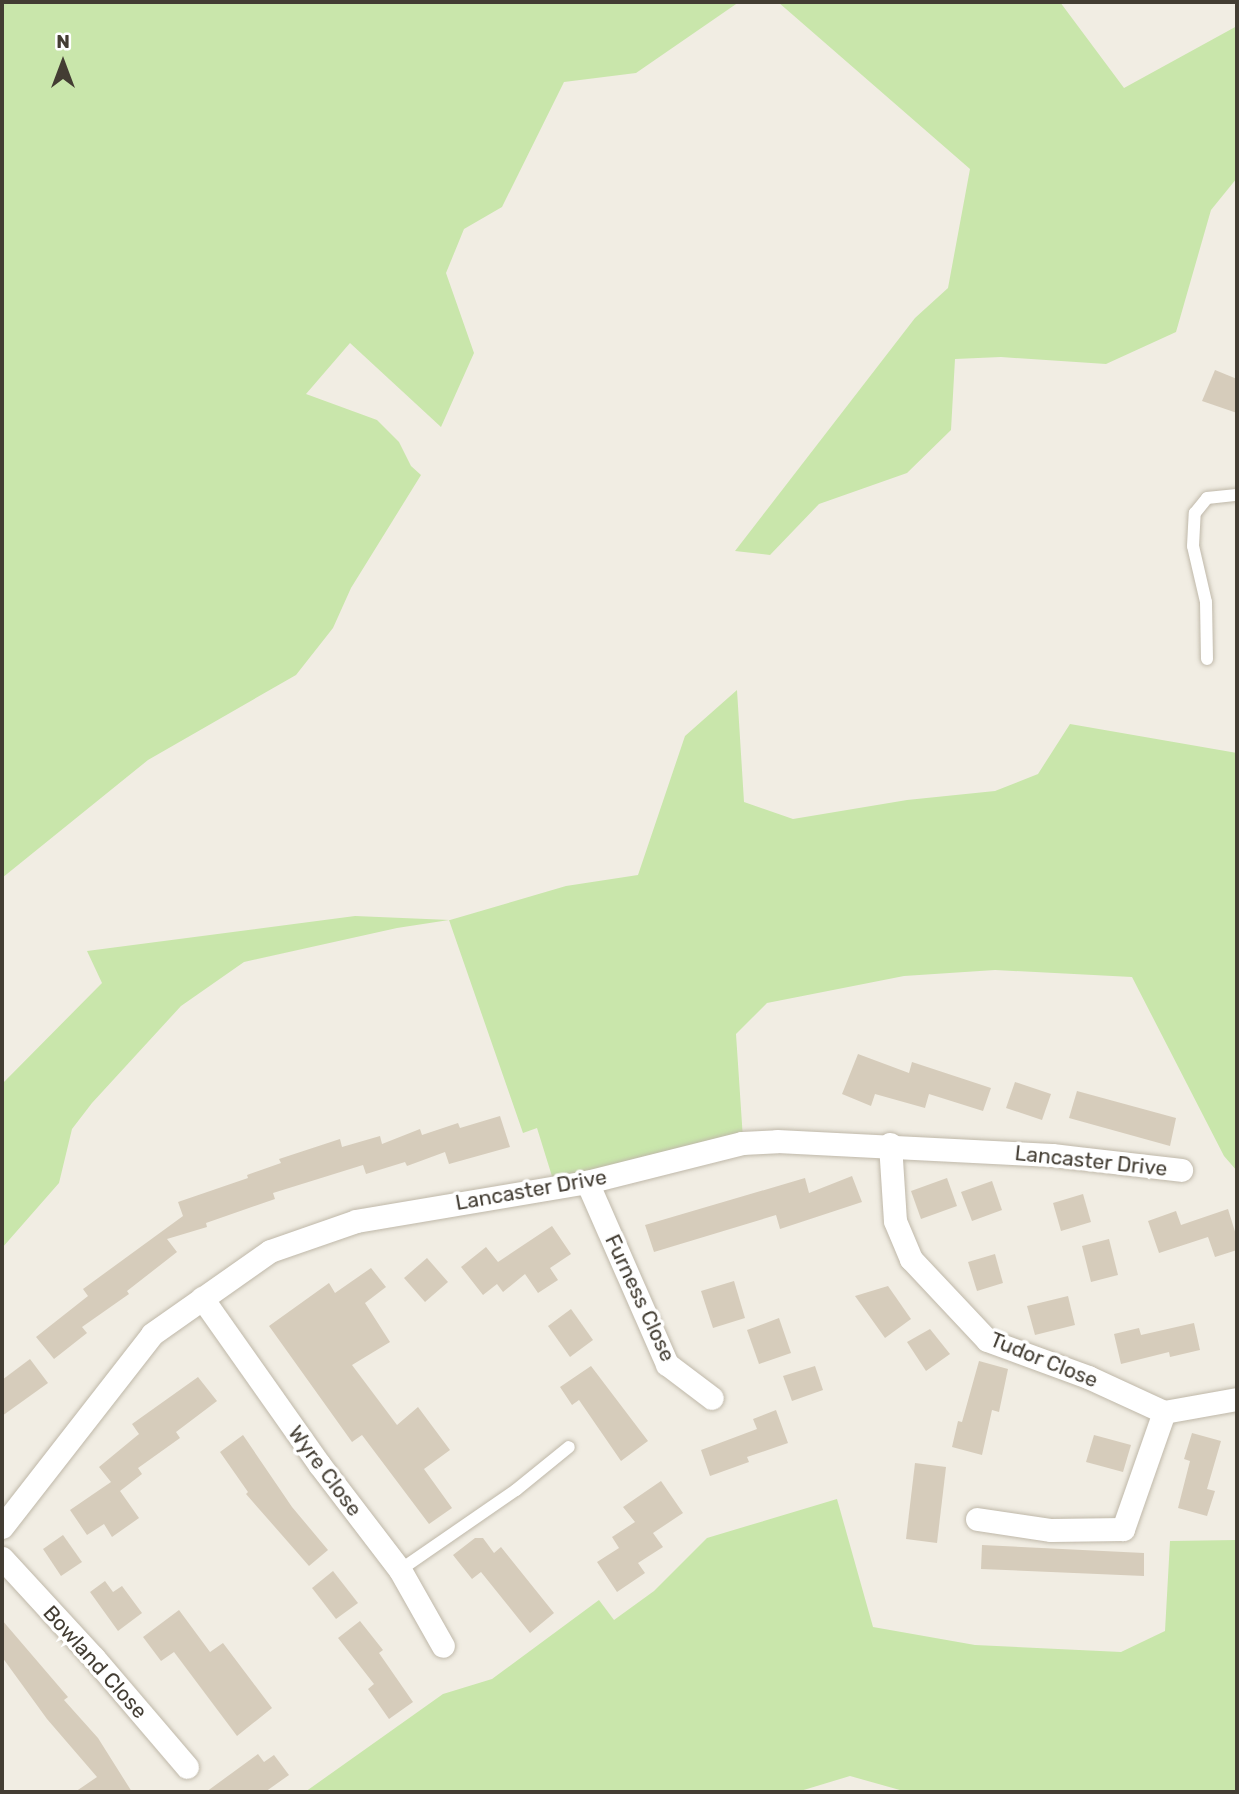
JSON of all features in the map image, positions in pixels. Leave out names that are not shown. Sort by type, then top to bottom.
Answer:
[{"type":"street","name":"Lancaster Drive","points":[[2,1527],[152,1334],[270,1251],[356,1221],[587,1182],[742,1143],[777,1141],[890,1144],[1052,1155],[1181,1170]]},
{"type":"street","name":"Tudor Close","points":[[890,1144],[895,1221],[911,1259],[987,1340],[1088,1377],[1164,1412]]},
{"type":"street","name":"Furness Close","points":[[587,1182],[667,1364],[712,1398]]},
{"type":"street","name":"Wyre Close","points":[[202,1298],[319,1464],[400,1570],[443,1646]]},
{"type":"street","points":[[977,1519],[1051,1530],[1123,1529],[1164,1412],[1237,1399]]},
{"type":"street","name":"Bowland Close","points":[[2,1558],[94,1658],[187,1767]]},
{"type":"lane","points":[[1207,659],[1206,601],[1194,546],[1195,513],[1207,498],[1237,495]]},
{"type":"lane","points":[[400,1570],[516,1490],[569,1447]]},
{"type":"green space","points":[[2,2],[739,2],[636,73],[564,82],[502,207],[464,229],[446,273],[474,353],[441,427],[350,343],[306,394],[377,420],[399,442],[411,466],[421,475],[351,588],[333,628],[296,675],[148,760],[2,878]]},
{"type":"green space","points":[[778,2],[1060,2],[1124,88],[1237,26],[1237,178],[1211,210],[1176,332],[1106,364],[1001,357],[955,359],[951,430],[907,473],[819,504],[770,555],[735,551],[915,318],[948,288],[970,169]]},
{"type":"green space","points":[[737,690],[744,802],[793,819],[907,800],[995,791],[1038,774],[1070,724],[1237,753],[1237,1171],[1224,1156],[1132,977],[995,970],[904,976],[767,1003],[736,1034],[743,1139],[555,1186],[537,1128],[523,1133],[449,920],[397,928],[244,962],[181,1006],[92,1103],[72,1129],[59,1183],[2,1248],[2,1084],[102,983],[87,951],[355,916],[450,920],[566,886],[638,875],[685,736]]},
{"type":"green space","points":[[837,1499],[873,1627],[975,1645],[1121,1652],[1165,1631],[1170,1541],[1237,1540],[1237,1792],[907,1792],[850,1776],[797,1792],[305,1792],[443,1694],[492,1679],[599,1600],[614,1620],[654,1591],[707,1538]]},
{"type":"building","points":[[1215,370],[1237,379],[1237,413],[1202,401]]},
{"type":"building","points":[[858,1054],[909,1073],[912,1062],[991,1088],[983,1111],[929,1094],[925,1108],[875,1094],[871,1106],[842,1094]]},
{"type":"building","points":[[1015,1082],[1051,1094],[1042,1120],[1006,1108]]},
{"type":"building","points":[[1077,1091],[1176,1118],[1170,1146],[1069,1118]]},
{"type":"building","points":[[500,1116],[510,1147],[449,1164],[445,1152],[407,1166],[405,1162],[366,1174],[363,1165],[273,1193],[275,1199],[206,1223],[207,1227],[167,1239],[177,1252],[127,1291],[129,1294],[82,1327],[87,1333],[54,1359],[36,1337],[88,1296],[83,1289],[183,1216],[178,1202],[248,1178],[247,1175],[281,1163],[279,1159],[340,1139],[342,1147],[380,1136],[382,1144],[420,1129],[422,1135],[458,1123],[460,1128]]},
{"type":"building","points":[[852,1176],[862,1202],[780,1229],[776,1215],[654,1252],[645,1225],[805,1178],[809,1193]]},
{"type":"building","points":[[947,1178],[957,1206],[921,1219],[911,1191]]},
{"type":"building","points":[[992,1181],[1002,1210],[972,1221],[961,1192]]},
{"type":"building","points":[[1083,1194],[1091,1222],[1061,1231],[1053,1203]]},
{"type":"building","points":[[1228,1209],[1237,1238],[1237,1250],[1215,1257],[1208,1237],[1159,1253],[1148,1221],[1176,1211],[1181,1225]]},
{"type":"building","points":[[552,1226],[571,1254],[550,1268],[558,1280],[538,1293],[525,1274],[503,1292],[497,1284],[483,1295],[461,1267],[486,1247],[498,1262]]},
{"type":"building","points":[[1109,1239],[1118,1275],[1091,1282],[1082,1246]]},
{"type":"building","points":[[995,1254],[1003,1283],[977,1291],[968,1262]]},
{"type":"building","points":[[427,1258],[448,1282],[425,1302],[404,1278]]},
{"type":"building","points":[[371,1268],[386,1287],[365,1303],[390,1342],[352,1365],[397,1425],[418,1407],[450,1450],[424,1469],[452,1508],[429,1524],[362,1435],[352,1442],[269,1326],[329,1283],[335,1293]]},
{"type":"building","points":[[734,1281],[745,1318],[713,1328],[701,1291]]},
{"type":"building","points":[[888,1286],[911,1319],[885,1338],[855,1296]]},
{"type":"building","points":[[1068,1296],[1075,1325],[1035,1335],[1027,1306]]},
{"type":"building","points":[[571,1309],[593,1340],[570,1357],[548,1326]]},
{"type":"building","points":[[779,1318],[791,1353],[759,1364],[747,1330]]},
{"type":"building","points":[[1194,1323],[1200,1350],[1170,1357],[1169,1352],[1121,1364],[1114,1334],[1139,1328],[1141,1335]]},
{"type":"building","points":[[930,1329],[950,1354],[926,1371],[907,1342]]},
{"type":"building","points":[[30,1359],[48,1383],[2,1416],[2,1380]]},
{"type":"building","points":[[979,1361],[1008,1369],[999,1412],[992,1410],[982,1455],[952,1447]]},
{"type":"building","points":[[591,1366],[648,1441],[621,1461],[579,1400],[572,1405],[560,1387]]},
{"type":"building","points":[[815,1366],[823,1390],[792,1401],[783,1376]]},
{"type":"building","points":[[198,1377],[217,1401],[176,1432],[180,1438],[138,1468],[142,1474],[120,1491],[139,1518],[112,1537],[104,1524],[87,1535],[70,1510],[111,1482],[99,1467],[139,1434],[132,1424]]},
{"type":"building","points":[[776,1410],[788,1443],[747,1457],[749,1462],[710,1476],[701,1450],[757,1429],[753,1419]]},
{"type":"building","points":[[1192,1433],[1221,1441],[1207,1489],[1215,1491],[1207,1516],[1178,1508],[1190,1461],[1184,1459]]},
{"type":"building","points":[[243,1435],[292,1507],[328,1550],[309,1566],[246,1494],[248,1492],[220,1452]]},
{"type":"building","points":[[1094,1435],[1131,1445],[1123,1472],[1086,1462]]},
{"type":"building","points":[[915,1463],[946,1467],[937,1543],[906,1539]]},
{"type":"building","points":[[661,1481],[683,1513],[653,1533],[663,1547],[638,1563],[645,1573],[617,1592],[597,1562],[619,1548],[612,1537],[635,1522],[623,1507]]},
{"type":"building","points":[[63,1535],[82,1562],[61,1576],[43,1549]]},
{"type":"building","points":[[475,1538],[483,1538],[494,1553],[501,1547],[554,1613],[530,1633],[481,1572],[472,1579],[453,1555]]},
{"type":"building","points":[[982,1545],[1144,1553],[1144,1576],[981,1569]]},
{"type":"building","points":[[333,1571],[358,1603],[336,1619],[312,1588]]},
{"type":"building","points":[[105,1581],[113,1592],[122,1586],[142,1613],[118,1631],[90,1592]]},
{"type":"building","points":[[179,1610],[210,1652],[223,1643],[272,1708],[237,1736],[174,1652],[161,1661],[143,1637]]},
{"type":"building","points":[[2,1620],[68,1697],[64,1700],[98,1738],[132,1792],[75,1792],[97,1777],[47,1719],[2,1657]]},
{"type":"building","points":[[360,1621],[383,1650],[379,1653],[413,1702],[389,1719],[368,1689],[374,1684],[338,1638]]},
{"type":"building","points":[[258,1754],[264,1762],[274,1755],[289,1775],[265,1792],[206,1792]]}]
